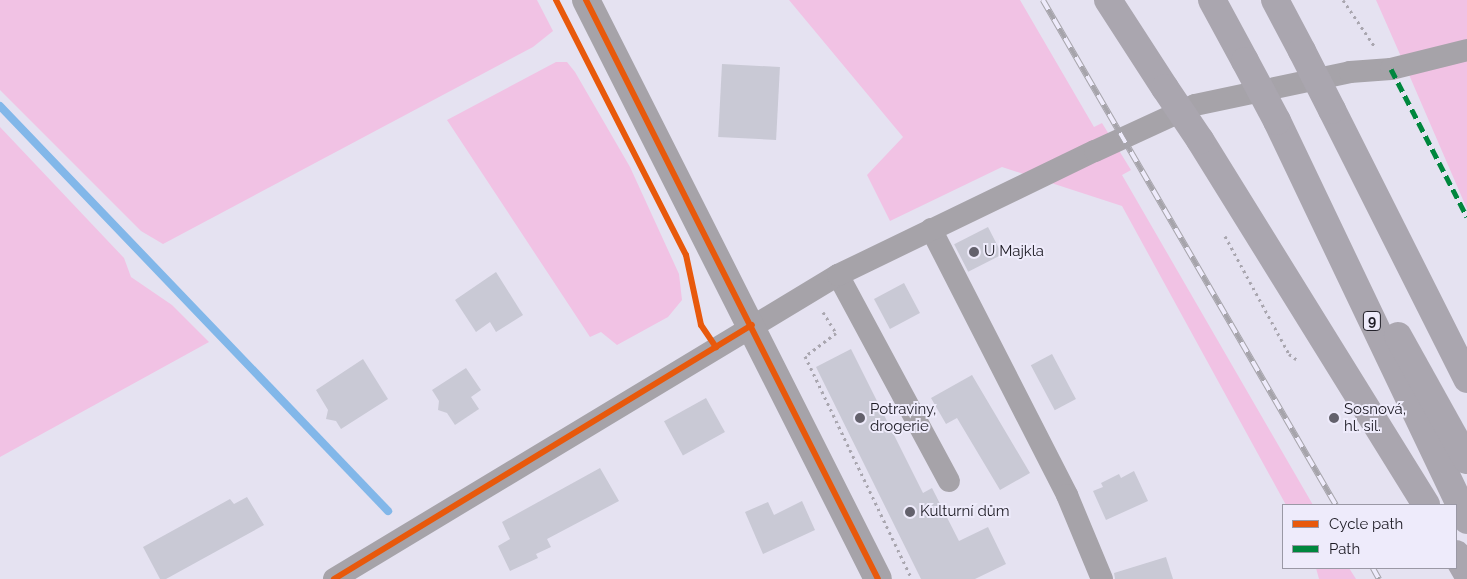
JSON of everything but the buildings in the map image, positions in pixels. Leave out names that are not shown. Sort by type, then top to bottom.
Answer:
[{"type":"main road","points":[[1108,0],[1200,140],[1425,504]]},
{"type":"main road","name":"9","points":[[1212,0],[1277,121],[1467,460]]},
{"type":"main road","points":[[1275,0],[1467,379]]},
{"type":"main road","name":"9","points":[[1277,121],[1467,520]]},
{"type":"main road","points":[[1457,556],[1467,573]]},
{"type":"street","points":[[586,0],[752,325],[878,579]]},
{"type":"street","points":[[334,579],[752,325],[838,275],[931,229],[1195,105],[1350,72],[1391,69],[1467,50]]},
{"type":"street","points":[[931,229],[1067,495],[1102,579]]},
{"type":"street","points":[[838,275],[949,481]]},
{"type":"path","points":[[1343,0],[1391,69]]},
{"type":"path","points":[[1220,226],[1289,354],[1296,359]]},
{"type":"path","points":[[810,291],[836,332],[805,356],[912,579]]},
{"type":"shaded area","points":[[0,0],[537,0],[553,31],[533,47],[163,244],[141,231],[0,90]]},
{"type":"shaded area","points":[[789,0],[1020,0],[1094,127],[1102,123],[1131,170],[1122,175],[1312,504],[1285,504],[1122,206],[1002,167],[890,221],[867,175],[903,137]]},
{"type":"shaded area","points":[[1376,0],[1467,0],[1467,209],[1410,77]]},
{"type":"shaded area","points":[[556,62],[567,62],[575,72],[630,167],[679,274],[682,300],[668,317],[617,345],[601,332],[590,337],[447,120]]},
{"type":"shaded area","points":[[0,127],[124,258],[131,277],[172,305],[209,342],[0,457]]},
{"type":"shaded area","points":[[1316,569],[1350,569],[1356,579],[1319,579]]},
{"type":"waterway","points":[[0,106],[388,511]]},
{"type":"railway","points":[[1043,0],[1335,504]]},
{"type":"railway","points":[[1374,569],[1379,579]]},
{"type":"marked path","points":[[1391,69],[1467,217]]},
{"type":"cycle path","points":[[556,0],[686,255],[701,325],[716,347]]},
{"type":"cycle path","points":[[586,0],[878,579]]},
{"type":"cycle path","points":[[334,579],[752,325]]},
{"type":"place","name":"U Majkla","points":[[974,252]]},
{"type":"place","name":"Potraviny, drogerie","points":[[860,418]]},
{"type":"place","name":"Sosnová, hl. sil.","points":[[1334,418]]},
{"type":"place","name":"Kulturní dům","points":[[910,512]]}]
